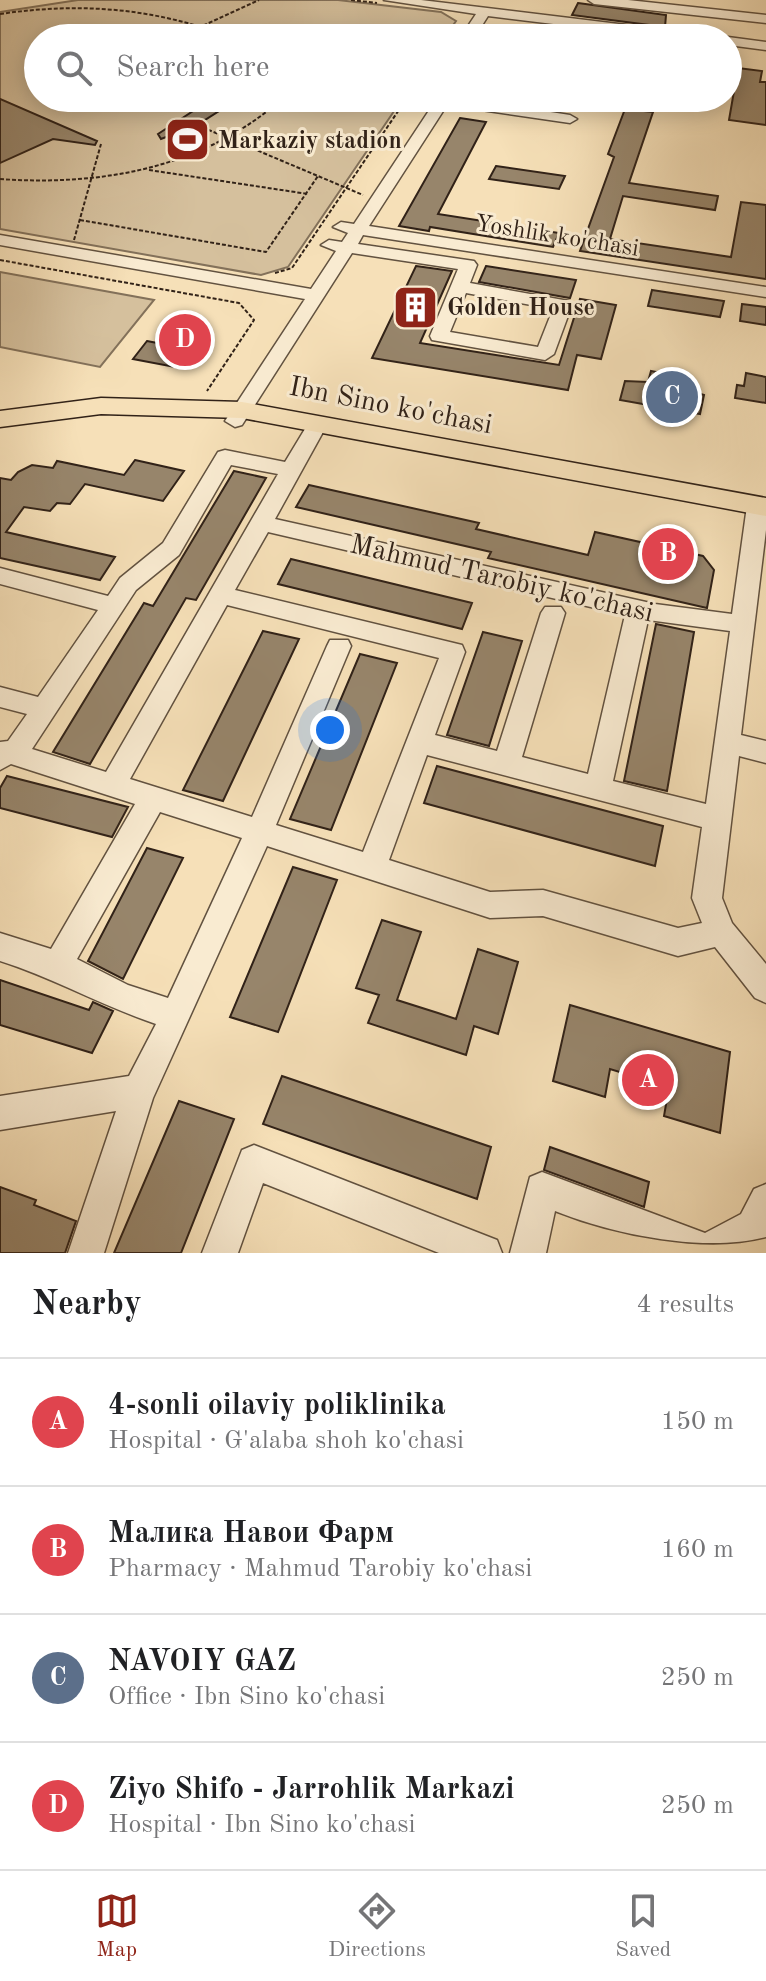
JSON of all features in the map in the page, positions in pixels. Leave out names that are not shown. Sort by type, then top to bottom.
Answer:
[{"type":"main road","points":[[0,419],[101,406],[225,410],[762,511]]},
{"type":"main road","points":[[0,430],[77,419],[225,410]]},
{"type":"street","points":[[390,0],[554,15],[605,24]]},
{"type":"street","points":[[594,0],[713,6]]},
{"type":"street","points":[[682,0],[766,19]]},
{"type":"street","points":[[742,43],[766,46]]},
{"type":"street","points":[[349,228],[355,191],[424,112]]},
{"type":"street","points":[[225,410],[303,299],[426,112]]},
{"type":"street","points":[[523,112],[570,119]]},
{"type":"street","name":"Yoshlik ko'chasi","points":[[349,228],[766,292]]},
{"type":"street","points":[[0,240],[303,299]]},
{"type":"street","points":[[337,246],[468,265],[459,286],[439,336],[545,354],[563,305],[459,286]]},
{"type":"street","points":[[0,250],[66,252]]},
{"type":"street","points":[[113,785],[315,428]]},
{"type":"street","points":[[291,470],[225,457],[171,549],[128,584],[45,709],[7,755],[113,785],[490,905],[543,903],[678,942],[721,932]]},
{"type":"street","points":[[762,511],[743,624],[707,898],[721,932],[766,988]]},
{"type":"street","name":"Mahmud Tarobiy ko'chasi","points":[[261,523],[638,609],[743,624]]},
{"type":"street","points":[[0,576],[114,606]]},
{"type":"street","points":[[220,595],[453,652],[372,867]]},
{"type":"street","points":[[598,790],[638,609]]},
{"type":"street","points":[[506,765],[553,613]]},
{"type":"street","points":[[86,1253],[139,1091],[158,1059],[175,1015],[261,832],[339,646]]},
{"type":"street","points":[[0,697],[45,709]]},
{"type":"street","points":[[419,742],[718,819]]},
{"type":"street","points":[[728,743],[766,752]]},
{"type":"street","points":[[58,965],[153,798]]},
{"type":"street","points":[[0,947],[58,965],[122,998],[175,1015]]},
{"type":"street","points":[[0,1113],[139,1091]]},
{"type":"street","points":[[220,1253],[254,1162],[484,1253]]},
{"type":"street","points":[[528,1253],[542,1189],[707,1252],[756,1227]]},
{"type":"path","points":[[208,24],[259,0]]},
{"type":"path","points":[[0,14],[65,6],[119,7],[162,13],[198,24]]},
{"type":"path","points":[[0,179],[25,182],[145,170],[190,157],[228,140],[268,112]]},
{"type":"path","points":[[270,275],[292,268],[355,191],[399,112]]},
{"type":"path","points":[[197,125],[355,191]]},
{"type":"path","points":[[66,252],[94,177],[101,144]]},
{"type":"path","points":[[145,170],[308,194]]},
{"type":"path","points":[[80,220],[266,252],[318,176]]},
{"type":"path","points":[[0,260],[239,303],[254,320],[225,410]]},
{"type":"shaded area","name":"Markaziy stadion","points":[[78,0],[338,0],[441,12],[456,21],[454,24],[24,24],[24,112],[393,112],[288,267],[261,275],[0,229],[0,12]]},
{"type":"shaded area","points":[[0,272],[154,300],[100,367],[0,347]]},
{"type":"building","points":[[578,3],[666,15],[665,24],[642,24],[572,15]]},
{"type":"building","points":[[742,68],[762,71],[760,82],[766,82],[766,125],[729,120],[730,112],[742,112]]},
{"type":"building","points":[[0,99],[97,141],[95,145],[53,139],[0,163]]},
{"type":"building","points":[[191,112],[217,112],[197,125],[161,139],[158,134]]},
{"type":"building","points":[[624,112],[653,112],[629,183],[718,196],[715,210],[623,196],[610,239],[731,257],[741,202],[766,205],[766,279],[580,251],[614,157],[608,154]]},
{"type":"building","points":[[460,118],[486,122],[438,214],[559,233],[553,247],[430,227],[429,231],[399,226]]},
{"type":"building","points":[[496,166],[565,176],[559,189],[489,179]]},
{"type":"building","name":"Golden House","points":[[416,266],[452,271],[420,343],[559,365],[580,299],[616,305],[601,359],[577,355],[568,390],[372,358]]},
{"type":"building","points":[[486,266],[576,280],[570,298],[479,282]]},
{"type":"building","points":[[652,290],[724,301],[720,317],[648,306]]},
{"type":"building","points":[[742,304],[766,307],[766,325],[740,321]]},
{"type":"building","points":[[147,341],[193,350],[180,368],[133,359]]},
{"type":"building","points":[[651,371],[682,377],[680,388],[704,395],[700,414],[620,400],[625,381],[648,382]]},
{"type":"building","points":[[746,373],[766,377],[766,403],[735,398],[737,385],[744,386]]},
{"type":"building","points":[[135,460],[184,471],[163,501],[85,484],[70,504],[57,503],[50,511],[24,507],[6,532],[115,557],[100,580],[0,558],[0,478],[11,480],[18,472],[32,465],[53,468],[57,461],[124,475]]},
{"type":"building","points":[[234,471],[266,478],[196,600],[186,598],[90,764],[53,752],[144,603],[153,606]]},
{"type":"building","points":[[309,485],[479,523],[476,529],[588,555],[595,532],[703,556],[714,570],[707,608],[488,558],[491,552],[296,507]]},
{"type":"building","points":[[291,559],[472,603],[462,629],[278,584]]},
{"type":"building","points":[[656,624],[694,632],[667,791],[624,781]]},
{"type":"building","points":[[263,631],[299,639],[223,801],[183,790]]},
{"type":"building","points":[[483,632],[522,641],[489,746],[447,735]]},
{"type":"building","points":[[360,654],[397,663],[331,830],[290,819]]},
{"type":"building","points":[[437,766],[663,826],[655,866],[424,803]]},
{"type":"building","points":[[7,776],[128,807],[112,837],[0,808],[0,788]]},
{"type":"building","points":[[147,848],[183,858],[123,979],[88,961]]},
{"type":"building","points":[[293,867],[337,880],[278,1032],[230,1017]]},
{"type":"building","points":[[382,920],[421,932],[397,1000],[456,1019],[478,949],[518,962],[498,1034],[474,1026],[466,1055],[368,1023],[379,995],[356,988]]},
{"type":"building","points":[[0,980],[89,1010],[93,1002],[113,1011],[92,1053],[0,1025]]},
{"type":"building","points":[[570,1005],[730,1052],[720,1133],[664,1116],[669,1087],[610,1069],[605,1097],[553,1081]]},
{"type":"building","points":[[282,1076],[491,1147],[477,1199],[263,1124]]},
{"type":"building","points":[[179,1101],[234,1119],[181,1253],[114,1253]]},
{"type":"building","points":[[550,1147],[649,1182],[644,1207],[544,1170]]},
{"type":"building","points":[[0,1187],[36,1200],[34,1205],[76,1221],[65,1253],[0,1253]]},
{"type":"place","name":"Markaziy stadion","points":[[187,140]]},
{"type":"place","name":"Golden House","points":[[416,307]]},
{"type":"place","name":"Ziyo Shifo - Jarrohlik Markazi","points":[[185,340]]},
{"type":"place","name":"NAVOIY GAZ","points":[[672,397]]},
{"type":"place","name":"Малика Навои Фарм","points":[[668,554]]},
{"type":"place","name":"4-sonli oilaviy poliklinika","points":[[648,1080]]}]
